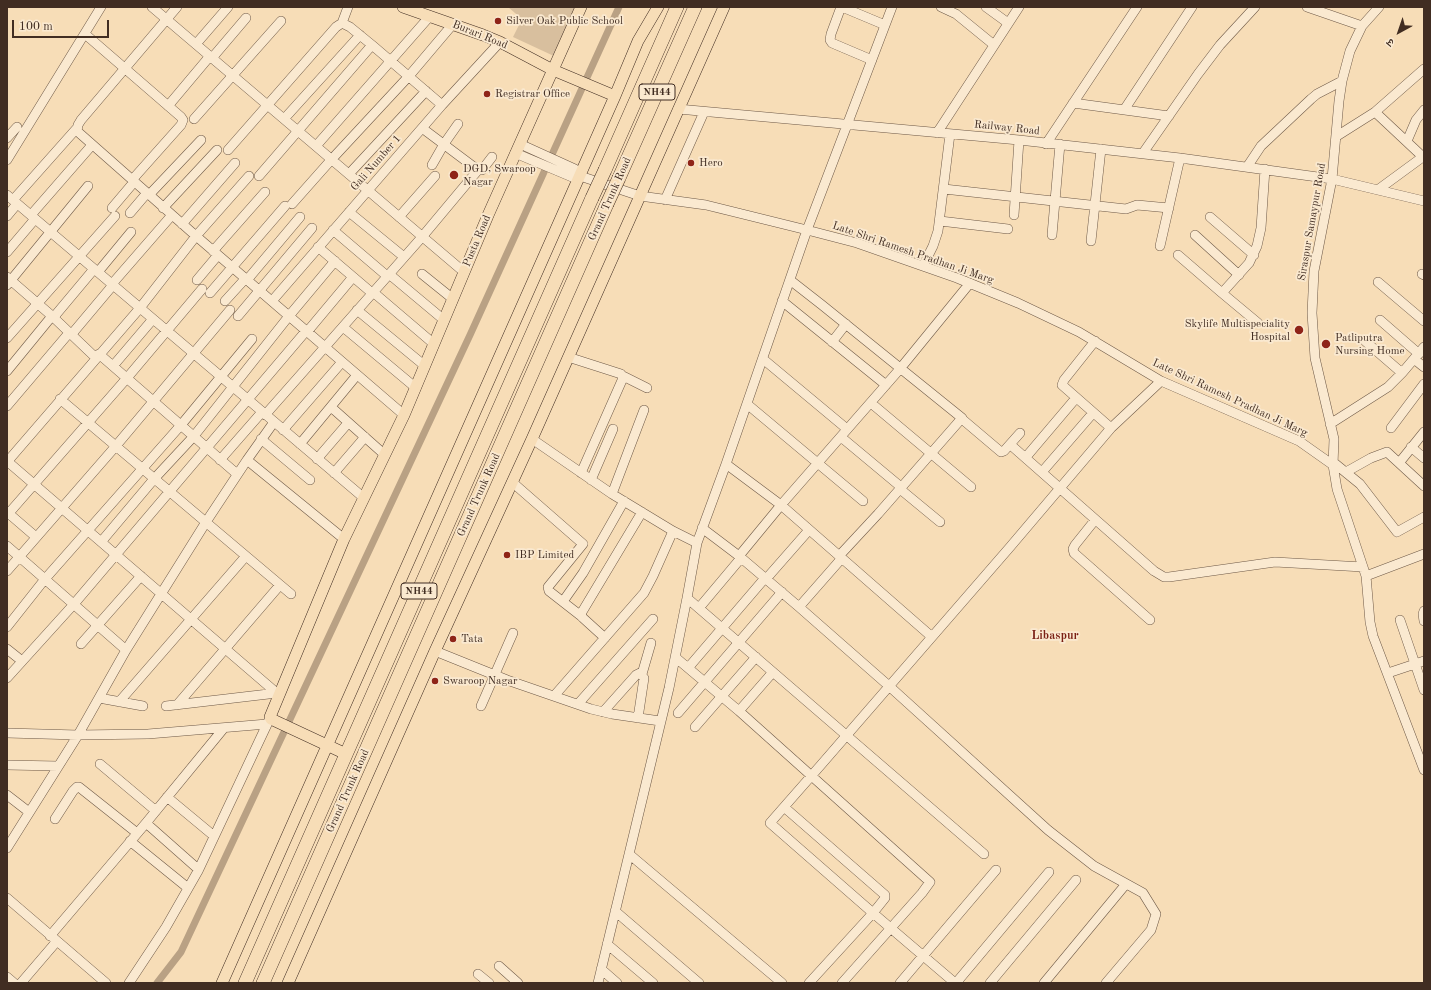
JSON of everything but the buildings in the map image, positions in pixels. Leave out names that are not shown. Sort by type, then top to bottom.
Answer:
[{"type":"highway","name":"Grand Trunk Road","points":[[245,983],[677,7]]},
{"type":"highway","name":"Grand Trunk Road","points":[[263,983],[695,7]]},
{"type":"main road","name":"Burari Road","points":[[403,7],[500,42],[558,71],[615,96]]},
{"type":"main road","name":"Pusta Road","points":[[272,721],[278,694],[344,539],[416,388],[517,149],[558,71],[581,7]]},
{"type":"main road","points":[[222,983],[578,175],[615,96],[638,41],[658,7]]},
{"type":"main road","points":[[288,983],[724,7]]},
{"type":"main road","points":[[272,721],[346,754]]},
{"type":"street","points":[[7,160],[101,7]]},
{"type":"street","points":[[152,7],[464,272]]},
{"type":"street","points":[[7,216],[13,200],[77,128],[81,120],[177,7]]},
{"type":"street","points":[[196,44],[228,7]]},
{"type":"street","points":[[228,150],[336,27],[342,23],[348,7]]},
{"type":"street","points":[[872,60],[832,43],[830,40],[841,7],[885,25]]},
{"type":"street","points":[[598,983],[676,657],[697,543],[807,230],[892,7]]},
{"type":"street","points":[[941,7],[956,14],[994,45]]},
{"type":"street","points":[[986,7],[1008,23]]},
{"type":"street","points":[[937,133],[1019,7]]},
{"type":"street","points":[[1046,144],[1137,7]]},
{"type":"street","points":[[1124,110],[1192,7]]},
{"type":"street","points":[[1143,153],[1198,74],[1255,7]]},
{"type":"street","points":[[1307,7],[1362,26]]},
{"type":"street","name":"Siraspur Samaypur Road","points":[[1379,7],[1362,26],[1350,51],[1342,81],[1338,101],[1337,136],[1332,179],[1314,271],[1312,313],[1315,358],[1334,439],[1333,463],[1338,489],[1365,572],[1370,622],[1373,636],[1424,770]]},
{"type":"street","points":[[316,146],[430,16]]},
{"type":"street","points":[[168,106],[246,18]]},
{"type":"street","points":[[194,119],[281,21]]},
{"type":"street","points":[[342,23],[360,35],[442,105]]},
{"type":"street","points":[[36,537],[8,513],[127,378],[166,330],[232,268],[409,76],[453,24]]},
{"type":"street","points":[[7,338],[80,257],[114,212],[133,181],[183,122],[182,117],[85,34]]},
{"type":"street","points":[[284,119],[360,35]]},
{"type":"street","name":"Gali Number 1","points":[[272,301],[367,190],[500,42]]},
{"type":"street","points":[[259,176],[372,45]]},
{"type":"street","points":[[1337,136],[1375,112],[1424,69]]},
{"type":"street","points":[[1247,167],[1265,142],[1312,99],[1318,94],[1342,81]]},
{"type":"street","points":[[349,174],[426,91]]},
{"type":"street","points":[[1073,103],[1169,116]]},
{"type":"street","name":"Railway Road","points":[[678,109],[1019,140],[1143,153],[1332,179],[1379,189],[1424,201]]},
{"type":"street","points":[[1407,141],[1416,120],[1424,110]]},
{"type":"street","points":[[665,200],[704,112]]},
{"type":"street","points":[[1375,112],[1423,157],[1379,189]]},
{"type":"street","points":[[432,165],[458,124]]},
{"type":"street","points":[[7,138],[17,127]]},
{"type":"street","points":[[77,128],[79,134],[232,268],[404,414]]},
{"type":"street","points":[[422,128],[478,170]]},
{"type":"street","points":[[923,266],[933,246],[940,221],[950,134]]},
{"type":"street","points":[[130,213],[201,140]]},
{"type":"street","points":[[1014,215],[1019,140]]},
{"type":"street","points":[[1052,235],[1060,144]]},
{"type":"street","points":[[7,252],[33,217],[92,145]]},
{"type":"street","points":[[517,149],[575,169],[578,175]]},
{"type":"street","points":[[1091,241],[1101,149]]},
{"type":"street","points":[[164,208],[217,150]]},
{"type":"street","points":[[220,460],[325,347],[478,170],[482,170],[492,157]]},
{"type":"street","points":[[1160,246],[1180,158]]},
{"type":"street","points":[[182,224],[235,164]]},
{"type":"street","points":[[1222,293],[1239,275],[1254,255],[1260,239],[1265,169]]},
{"type":"street","name":"Late Shri Ramesh Pradhan Ji Marg","points":[[578,175],[640,196],[706,205],[856,243],[970,283],[1018,303],[1095,341],[1160,381],[1298,441],[1346,472],[1360,484],[1397,532],[1424,517]]},
{"type":"street","points":[[249,176],[196,236],[140,308],[7,462],[278,694]]},
{"type":"street","points":[[399,217],[435,176]]},
{"type":"street","points":[[88,186],[8,281],[37,303],[70,334],[97,356],[113,366],[237,474]]},
{"type":"street","points":[[944,189],[1126,209],[1137,205],[1169,208]]},
{"type":"street","points":[[197,280],[215,253],[265,192]]},
{"type":"street","points":[[13,200],[364,498]]},
{"type":"street","points":[[349,212],[404,257]]},
{"type":"street","points":[[7,406],[172,215]]},
{"type":"street","points":[[225,301],[300,217]]},
{"type":"street","points":[[1210,217],[1254,255]]},
{"type":"street","points":[[940,221],[1008,229]]},
{"type":"street","points":[[7,571],[194,354],[259,290],[312,228]]},
{"type":"street","points":[[333,230],[444,320]]},
{"type":"street","points":[[7,371],[52,317],[131,232]]},
{"type":"street","points":[[1195,235],[1239,275]]},
{"type":"street","points":[[318,247],[434,344]]},
{"type":"street","points":[[1178,254],[1258,323]]},
{"type":"street","points":[[101,542],[154,479],[194,436],[289,316],[335,261]]},
{"type":"street","points":[[422,274],[453,299]]},
{"type":"street","points":[[7,678],[74,604],[168,491],[207,448],[353,277]]},
{"type":"street","points":[[790,280],[901,368],[1001,452],[1004,451],[1020,433]]},
{"type":"street","points":[[1378,282],[1424,321]]},
{"type":"street","points":[[699,608],[781,505],[901,368],[970,283]]},
{"type":"street","points":[[782,301],[886,385]]},
{"type":"street","points":[[357,310],[425,366]]},
{"type":"street","points":[[113,366],[153,319]]},
{"type":"street","points":[[1380,320],[1419,353],[1424,367]]},
{"type":"street","points":[[832,342],[846,324]]},
{"type":"street","points":[[342,327],[416,388]]},
{"type":"street","points":[[7,628],[45,579],[181,425],[252,339]]},
{"type":"street","points":[[1095,341],[1063,383],[1064,388],[1111,428]]},
{"type":"street","points":[[1365,341],[1402,373]]},
{"type":"street","points":[[1330,424],[1388,387],[1419,353]]},
{"type":"street","points":[[568,357],[623,376],[647,388]]},
{"type":"street","points":[[762,359],[847,430]]},
{"type":"street","points":[[283,430],[342,362]]},
{"type":"street","points":[[300,444],[357,375]]},
{"type":"street","points":[[581,473],[623,376]]},
{"type":"street","points":[[1049,872],[955,983],[770,823],[890,686],[1111,428],[1160,381]]},
{"type":"street","points":[[1390,428],[1424,384]]},
{"type":"street","points":[[1026,457],[1076,398]]},
{"type":"street","points":[[60,399],[115,447],[291,594]]},
{"type":"street","points":[[871,403],[971,487]]},
{"type":"street","points":[[747,404],[863,501]]},
{"type":"street","points":[[330,407],[385,454]]},
{"type":"street","points":[[612,494],[644,410]]},
{"type":"street","points":[[1042,472],[1093,413]]},
{"type":"street","points":[[799,607],[962,419]]},
{"type":"street","points":[[7,848],[10,838],[29,812],[78,734],[126,650],[206,522],[246,460],[274,422]]},
{"type":"street","points":[[317,459],[348,422]]},
{"type":"street","points":[[591,480],[613,429]]},
{"type":"street","points":[[1399,463],[1424,432]]},
{"type":"street","points":[[334,473],[365,437]]},
{"type":"street","points":[[841,437],[940,522]]},
{"type":"street","points":[[262,439],[310,480]]},
{"type":"street","points":[[532,439],[612,494],[673,531],[697,543]]},
{"type":"street","points":[[1013,446],[1059,489],[1154,571],[1164,576],[1169,577],[1275,562],[1365,572],[1424,554]]},
{"type":"street","points":[[1411,448],[1424,458]]},
{"type":"street","points":[[1346,472],[1371,458],[1387,452],[1424,486]]},
{"type":"street","points":[[246,460],[344,539]]},
{"type":"street","points":[[726,464],[781,505],[932,637]]},
{"type":"street","points":[[512,482],[583,544],[548,587],[549,591],[581,616],[605,638]]},
{"type":"street","points":[[564,602],[624,501]]},
{"type":"street","points":[[581,616],[583,609],[642,512]]},
{"type":"street","points":[[1095,520],[1075,545],[1073,549],[1074,553],[1150,620]]},
{"type":"street","points":[[702,528],[782,592],[890,686],[1048,830],[1094,866],[1143,893],[1156,915],[1149,933],[1106,983]]},
{"type":"street","points":[[688,668],[809,530]]},
{"type":"street","points":[[554,696],[644,593],[654,576],[673,531]]},
{"type":"street","points":[[7,546],[126,650]]},
{"type":"street","points":[[119,702],[246,556]]},
{"type":"street","points":[[81,644],[141,576]]},
{"type":"street","points":[[178,705],[280,584]]},
{"type":"street","points":[[678,713],[782,592]]},
{"type":"street","points":[[687,598],[984,854]]},
{"type":"street","points":[[1424,611],[1422,614],[1424,621]]},
{"type":"street","points":[[578,704],[653,619]]},
{"type":"street","points":[[1400,620],[1420,662],[1424,690]]},
{"type":"street","points":[[481,706],[513,633]]},
{"type":"street","points":[[638,718],[644,678],[642,674],[651,643]]},
{"type":"street","points":[[7,649],[22,661]]},
{"type":"street","points":[[435,651],[494,675],[603,712],[660,721]]},
{"type":"street","points":[[676,657],[812,775],[930,882],[842,983]]},
{"type":"street","points":[[695,727],[756,657]]},
{"type":"street","points":[[1388,673],[1420,662]]},
{"type":"street","points":[[739,711],[772,672]]},
{"type":"street","points":[[603,712],[636,675],[639,673],[642,674]]},
{"type":"street","points":[[166,706],[278,694]]},
{"type":"street","points":[[99,698],[143,706]]},
{"type":"street","points":[[7,732],[148,734],[224,728],[272,721]]},
{"type":"street","points":[[129,983],[166,928],[188,888],[272,721]]},
{"type":"street","points":[[21,983],[53,938],[130,841],[224,728]]},
{"type":"street","points":[[100,764],[156,811]]},
{"type":"street","points":[[7,765],[58,766]]},
{"type":"street","points":[[55,820],[73,790],[79,787],[137,833]]},
{"type":"street","points":[[7,795],[29,812]]},
{"type":"street","points":[[167,797],[214,836]]},
{"type":"street","points":[[784,807],[885,895],[885,898],[873,913],[809,983]]},
{"type":"street","points":[[146,823],[198,869]]},
{"type":"street","points":[[130,841],[188,888]]},
{"type":"street","points":[[629,854],[782,983]]},
{"type":"street","points":[[900,983],[996,870]]},
{"type":"street","points":[[990,983],[1076,880]]},
{"type":"street","points":[[1044,983],[1126,884]]},
{"type":"street","points":[[7,898],[106,983]]},
{"type":"street","points":[[615,911],[699,983]]},
{"type":"street","points":[[607,944],[652,983]]},
{"type":"street","points":[[499,966],[518,983]]},
{"type":"street","points":[[601,969],[617,983]]},
{"type":"street","points":[[478,974],[489,983]]},
{"type":"street","points":[[7,977],[14,983]]},
{"type":"shaded area","points":[[508,7],[576,7],[556,57],[513,37],[522,19]]},
{"type":"waterway","points":[[157,983],[181,952],[470,335],[619,7]]},
{"type":"place","name":"Silver Oak Public School","points":[[498,21]]},
{"type":"place","name":"Registrar Office","points":[[487,94]]},
{"type":"place","name":"Hero","points":[[691,163]]},
{"type":"place","name":"DGD, Swaroop Nagar","points":[[454,175]]},
{"type":"place","name":"Skylife Multispeciality Hospital","points":[[1299,330]]},
{"type":"place","name":"Patliputra Nursing Home","points":[[1326,344]]},
{"type":"place","name":"IBP Limited","points":[[507,555]]},
{"type":"place","name":"Tata","points":[[453,639]]},
{"type":"place","name":"Swaroop Nagar","points":[[435,681]]},
{"type":"district","name":"Libaspur","points":[[1055,636]]}]
